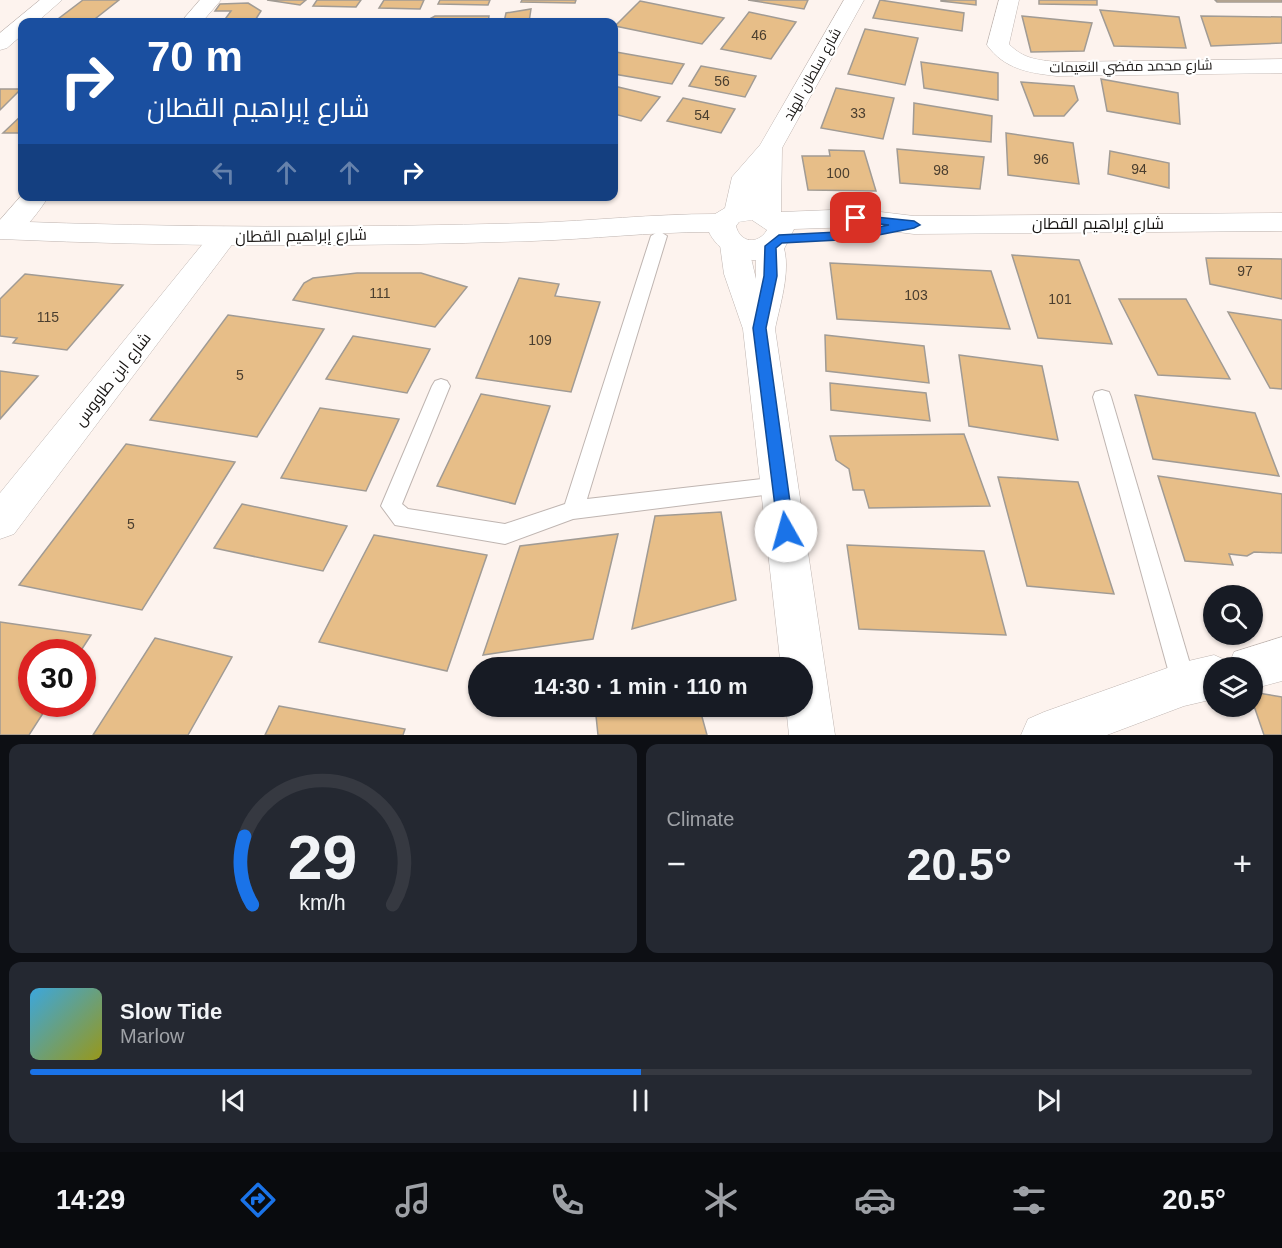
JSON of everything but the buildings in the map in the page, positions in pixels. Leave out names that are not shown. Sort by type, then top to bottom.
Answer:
[{"type":"street","points":[[31,18],[52,0]]},
{"type":"street","points":[[195,18],[211,0]]},
{"type":"street","name":"شارع سلطان الهند","points":[[759,328],[739,274],[730,230],[744,177],[770,148],[854,0]]},
{"type":"street","name":"شارع محمد مفضي النعيمات","points":[[1009,0],[998,45],[1011,60],[1032,67],[1057,69],[1282,66]]},
{"type":"street","points":[[0,44],[18,29]]},
{"type":"street","name":"شارع سلطان الهند","points":[[759,328],[771,276],[773,230],[770,148]]},
{"type":"street","points":[[3,231],[31,201]]},
{"type":"street","points":[[752,211],[773,230],[759,250],[730,230],[752,211]]},
{"type":"street","name":"شارع إبراهيم القطان","points":[[773,230],[858,235],[914,225],[1282,222]]},
{"type":"street","name":"شارع إبراهيم القطان","points":[[3,231],[224,236],[601,230],[680,223],[730,230]]},
{"type":"street","name":"شارع إبراهيم القطان","points":[[601,230],[659,236],[730,230]]},
{"type":"street","name":"شارع ابن طاووس","points":[[0,522],[224,236]]},
{"type":"street","points":[[759,328],[812,735]]},
{"type":"street","points":[[1263,664],[1282,659]]},
{"type":"street","points":[[1044,735],[1199,681]]},
{"type":"lane","points":[[573,510],[659,236]]},
{"type":"lane","points":[[441,386],[391,506],[402,518],[505,534],[573,510],[780,486]]},
{"type":"lane","points":[[1102,397],[1199,681]]},
{"type":"route","points":[[786,531],[759,328],[771,276],[770,246],[779,239],[858,235],[914,225],[856,218]]}]
